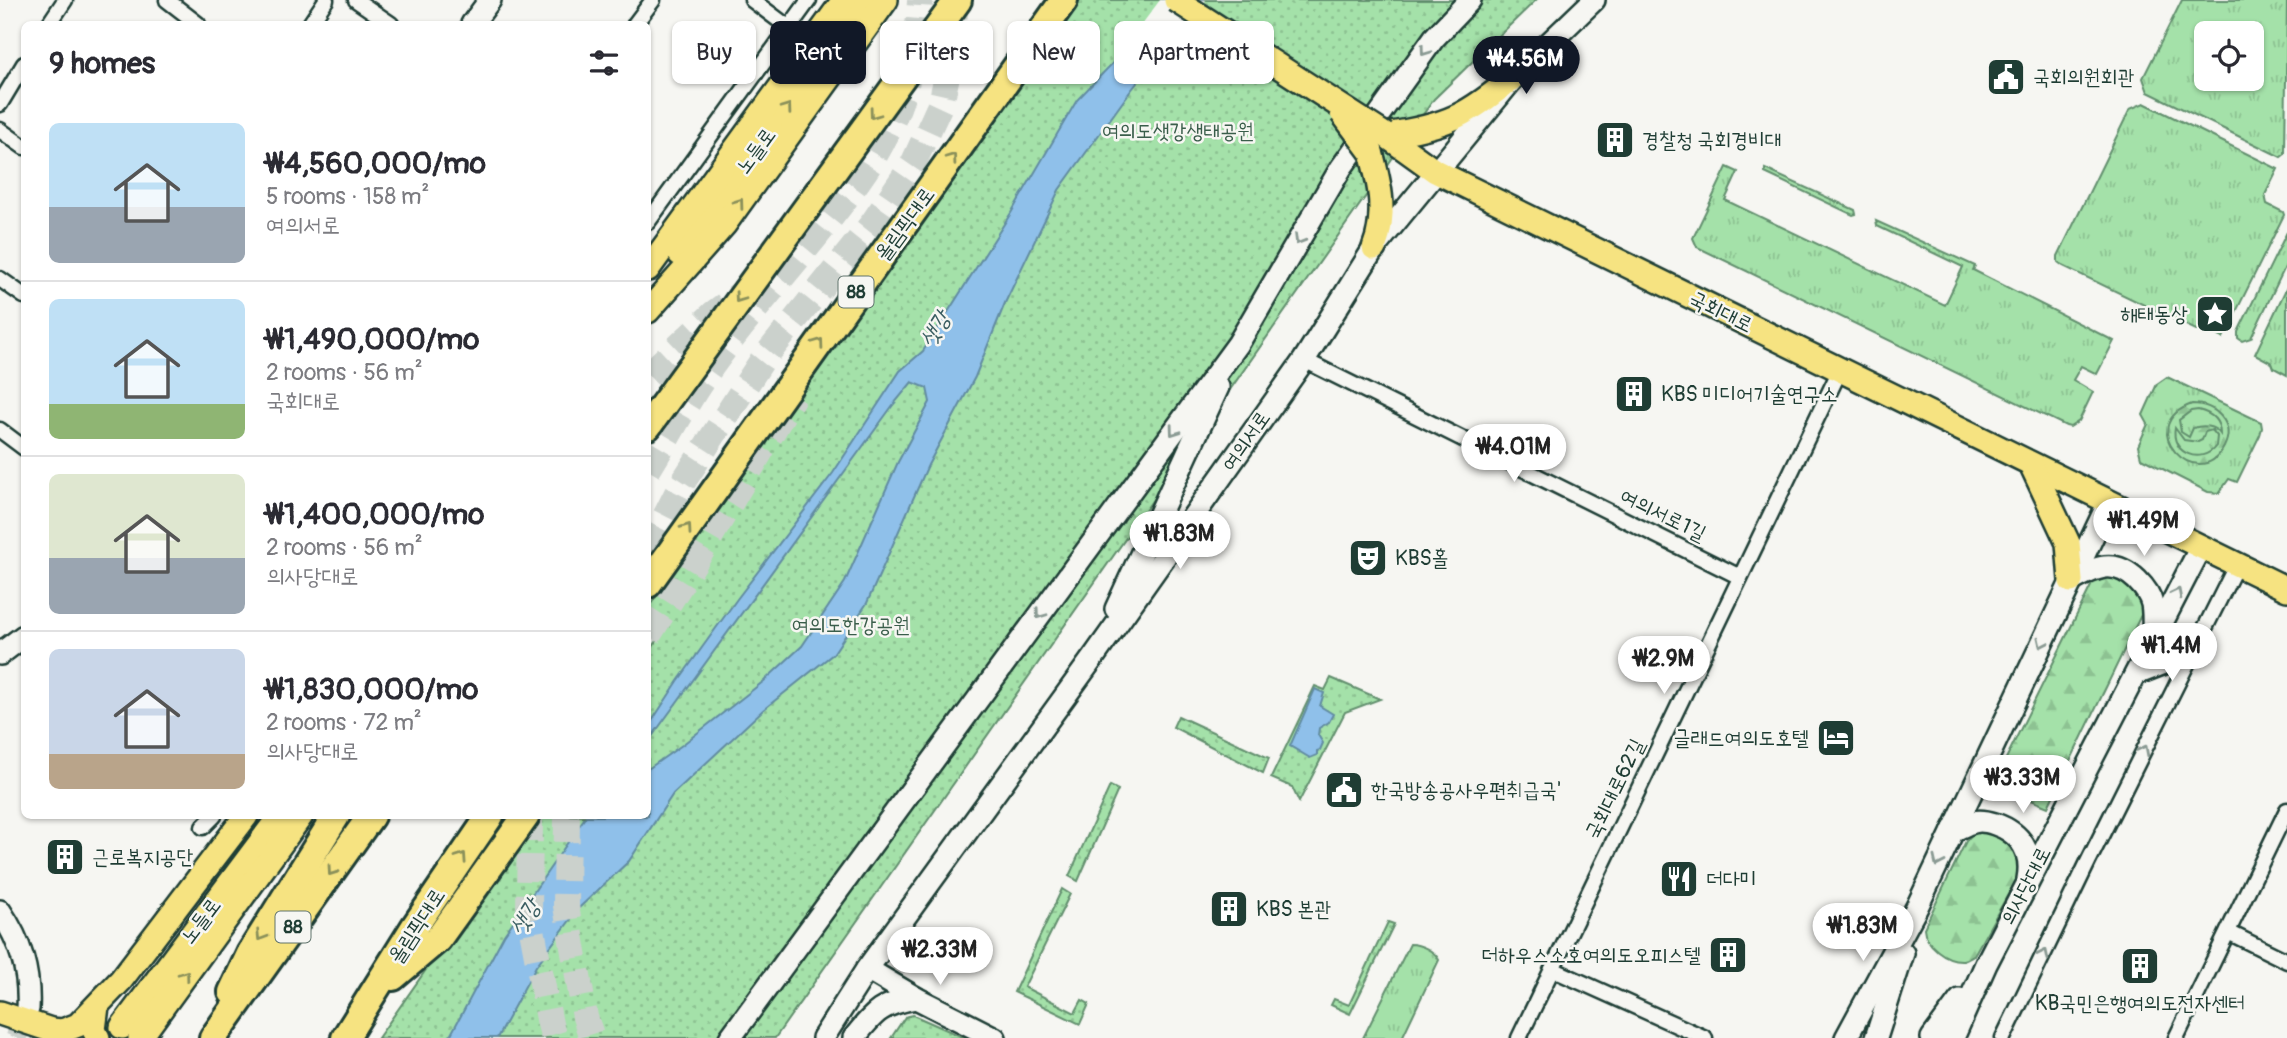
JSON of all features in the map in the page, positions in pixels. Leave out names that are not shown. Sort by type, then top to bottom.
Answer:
[{"type":"highway","points":[[651,422],[958,0]]},
{"type":"highway","name":"올림픽대로","points":[[651,580],[1063,0]]},
{"type":"highway","points":[[211,1038],[250,954],[334,819]]},
{"type":"highway","name":"88","points":[[211,1038],[368,819]]},
{"type":"highway","name":"올림픽대로","points":[[345,1038],[488,819]]},
{"type":"highway","points":[[373,995],[438,939],[524,819]]},
{"type":"main road","points":[[474,21],[490,0]]},
{"type":"main road","points":[[651,262],[685,191],[825,0]]},
{"type":"main road","name":"노들로","points":[[651,264],[844,0]]},
{"type":"main road","name":"노들로","points":[[651,299],[684,248],[866,0]]},
{"type":"main road","points":[[651,308],[724,225],[886,0]]},
{"type":"main road","name":"국회대로","points":[[1176,0],[1331,99],[1378,143],[2287,589]]},
{"type":"main road","points":[[1095,654],[1238,344],[1341,168],[1434,38],[1470,0]]},
{"type":"main road","name":"여의서로","points":[[823,1038],[867,969],[1304,360],[1374,248],[1516,75],[1594,0]]},
{"type":"main road","points":[[1374,248],[1379,236],[1382,209],[1378,143],[1465,115],[1516,75]]},
{"type":"main road","points":[[730,1038],[1238,344]]},
{"type":"main road","points":[[2031,464],[2068,543],[2071,581]]},
{"type":"main road","points":[[1846,1038],[1917,907],[2109,502]]},
{"type":"main road","name":"의사당대로","points":[[1953,1038],[1986,964],[2201,547]]},
{"type":"main road","points":[[2071,581],[2100,567],[2117,567],[2128,572],[2144,586],[2152,602],[2153,640]]},
{"type":"main road","points":[[0,654],[21,638]]},
{"type":"main road","points":[[2136,674],[2193,652]]},
{"type":"main road","points":[[122,1028],[121,980],[244,819]]},
{"type":"main road","name":"노들로","points":[[122,1028],[259,819]]},
{"type":"main road","name":"노들로","points":[[122,1028],[278,819]]},
{"type":"main road","points":[[0,1016],[51,1030],[122,1028],[297,819]]},
{"type":"main road","points":[[1953,831],[1975,821],[1988,822],[2019,837],[2028,851],[2031,866],[2027,885]]},
{"type":"main road","points":[[1876,1038],[1917,907]]},
{"type":"main road","points":[[0,911],[13,930],[24,956],[29,987],[28,1009]]},
{"type":"main road","name":"의사당대로","points":[[1932,1038],[1986,964]]},
{"type":"main road","points":[[867,969],[916,998],[995,1038]]},
{"type":"main road","points":[[856,1038],[872,1015],[892,1002],[916,998]]},
{"type":"main road","points":[[0,1016],[31,1038]]},
{"type":"street","points":[[51,21],[65,0]]},
{"type":"street","points":[[167,0],[194,21]]},
{"type":"street","points":[[312,21],[326,0]]},
{"type":"street","points":[[356,0],[387,21]]},
{"type":"street","points":[[637,21],[653,0]]},
{"type":"street","points":[[752,0],[780,21]]},
{"type":"street","points":[[793,21],[809,0]]},
{"type":"street","points":[[651,213],[770,51]]},
{"type":"street","points":[[0,104],[21,69]]},
{"type":"street","points":[[0,130],[21,145]]},
{"type":"street","points":[[0,279],[21,294]]},
{"type":"street","name":"여의서로1길","points":[[1304,360],[1740,577]]},
{"type":"street","name":"국회대로62길","points":[[1519,1038],[1840,370]]},
{"type":"street","points":[[0,430],[21,440]]},
{"type":"street","points":[[2003,1038],[2237,564]]},
{"type":"street","points":[[2176,1038],[2287,810]]},
{"type":"street","points":[[203,827],[212,819]]},
{"type":"street","points":[[2228,932],[2287,961]]},
{"type":"street","points":[[1552,969],[1705,1038]]},
{"type":"green space","name":"여의도한강공원","points":[[1080,0],[1536,0],[1434,99],[775,1038],[378,1038],[532,819],[651,819],[651,650],[669,623],[651,610],[651,604],[1020,84],[1100,84],[1100,21],[1065,21]]},
{"type":"green space","points":[[2182,0],[2287,0],[2285,154],[2281,157],[2148,92],[2143,78]]},
{"type":"green space","points":[[2144,103],[2278,169],[2265,195],[2267,204],[2284,215],[2223,338],[2203,328],[2196,330],[2058,262],[2058,256],[2130,109]]},
{"type":"green space","points":[[1727,167],[1738,172],[1725,200],[1945,305],[1963,267],[1877,226],[1876,221],[1975,266],[1973,270],[2114,341],[2097,374],[2081,366],[2073,380],[2093,392],[2079,421],[2070,427],[2066,426],[1697,247],[1693,238]]},
{"type":"green space","points":[[1765,169],[1855,210],[1856,214],[1853,215],[1765,173]]},
{"type":"green space","points":[[2287,232],[2287,263],[2251,338],[2242,341],[2238,338],[2238,332]]},
{"type":"green space","points":[[2287,287],[2287,375],[2255,354]]},
{"type":"green space","points":[[2167,377],[2261,422],[2260,435],[2237,482],[2229,479],[2219,493],[2208,492],[2141,458],[2138,446],[2148,424],[2143,415],[2157,384]]},
{"type":"green space","points":[[2192,404],[2208,407],[2221,416],[2227,430],[2227,438],[2224,447],[2213,460],[2199,464],[2186,461],[2175,452],[2168,440],[2168,427],[2175,414]],"holes":[[[2198,410],[2214,418],[2220,434],[2215,429],[2204,426],[2193,428],[2189,437],[2181,432],[2179,420],[2191,411]],[[2175,428],[2184,440],[2198,442],[2202,440],[2205,432],[2212,430],[2217,436],[2216,446],[2203,455],[2188,454],[2177,444]]]},
{"type":"green space","points":[[2109,576],[2122,580],[2133,588],[2140,599],[2142,613],[2048,807],[2031,800],[2039,783],[2020,773],[2012,790],[1995,781],[2092,584]]},
{"type":"green space","points":[[1331,678],[1380,699],[1345,712],[1299,802],[1292,787],[1271,778],[1315,686],[1325,690]]},
{"type":"green space","points":[[1178,716],[1269,758],[1263,773],[1173,727]]},
{"type":"green space","points":[[1110,786],[1118,790],[1078,881],[1069,876]]},
{"type":"green space","points":[[1992,829],[2018,847],[2019,875],[1974,955],[1956,960],[1943,955],[1932,946],[1924,928],[1966,841],[1976,830]]},
{"type":"green space","points":[[1062,889],[1070,894],[1024,987],[1075,1013],[1082,1000],[1089,1004],[1080,1024],[1014,992]]},
{"type":"green space","points":[[1388,922],[1394,924],[1350,1014],[1331,1005],[1334,999],[1349,1005]]},
{"type":"green space","points":[[1410,944],[1427,949],[1439,960],[1402,1038],[1363,1038]]},
{"type":"green space","points":[[913,1015],[965,1038],[891,1038],[905,1017]]},
{"type":"water","points":[[1164,0],[1203,0],[1186,21],[1148,21]]},
{"type":"water","name":"샛강","points":[[1114,62],[1114,84],[1136,84],[1059,190],[1005,303],[975,377],[928,465],[867,603],[833,654],[763,710],[673,794],[629,861],[580,907],[536,966],[497,1038],[449,1038],[504,935],[584,819],[651,819],[651,767],[764,681],[802,646],[845,582],[898,462],[930,402],[927,388],[912,382],[893,405],[651,738],[651,722],[678,681],[833,473],[900,371],[923,351],[1011,213],[1077,100],[1092,84],[1100,84],[1100,76]]},
{"type":"water","points":[[1315,689],[1324,693],[1320,706],[1333,714],[1329,722],[1319,728],[1318,735],[1323,743],[1317,755],[1310,758],[1290,746]]},
{"type":"pier","points":[[1160,0],[1206,0],[1190,21],[1144,21]]},
{"type":"tunnel","points":[[651,465],[712,366],[827,223],[875,155],[904,91],[915,46],[920,0]]},
{"type":"tunnel","points":[[651,545],[681,485],[761,362],[872,224],[913,164],[941,103],[951,58],[956,0]]},
{"type":"tunnel","points":[[651,372],[714,313],[740,294]]},
{"type":"tunnel","points":[[651,631],[794,395]]},
{"type":"tunnel","points":[[530,819],[529,914],[554,1038]]},
{"type":"tunnel","points":[[567,819],[566,906],[585,1017],[592,1038]]},
{"type":"tunnel","points":[[16,1038],[28,1009]]},
{"type":"place","name":"국회의원회관","points":[[2006,77]]},
{"type":"place","name":"경찰청 국회경비대","points":[[1615,140]]},
{"type":"place","name":"해태동상","points":[[2215,314]]},
{"type":"place","name":"KBS 미디어기술연구소","points":[[1634,394]]},
{"type":"place","name":"KBS홀","points":[[1368,558]]},
{"type":"place","name":"글래드여의도호텔","points":[[1836,738]]},
{"type":"place","name":"한국방송공사우편취급국'","points":[[1344,790]]},
{"type":"place","name":"근로복지공단","points":[[65,857]]},
{"type":"place","name":"더다미","points":[[1679,879]]},
{"type":"place","name":"KBS 본관","points":[[1229,909]]},
{"type":"place","name":"더하우스소호여의도오피스텔","points":[[1728,955]]},
{"type":"place","name":"KB국민은행여의도전자센터","points":[[2140,966]]},
{"type":"park label","name":"여의도샛강생태공원","points":[[1178,131]]}]
